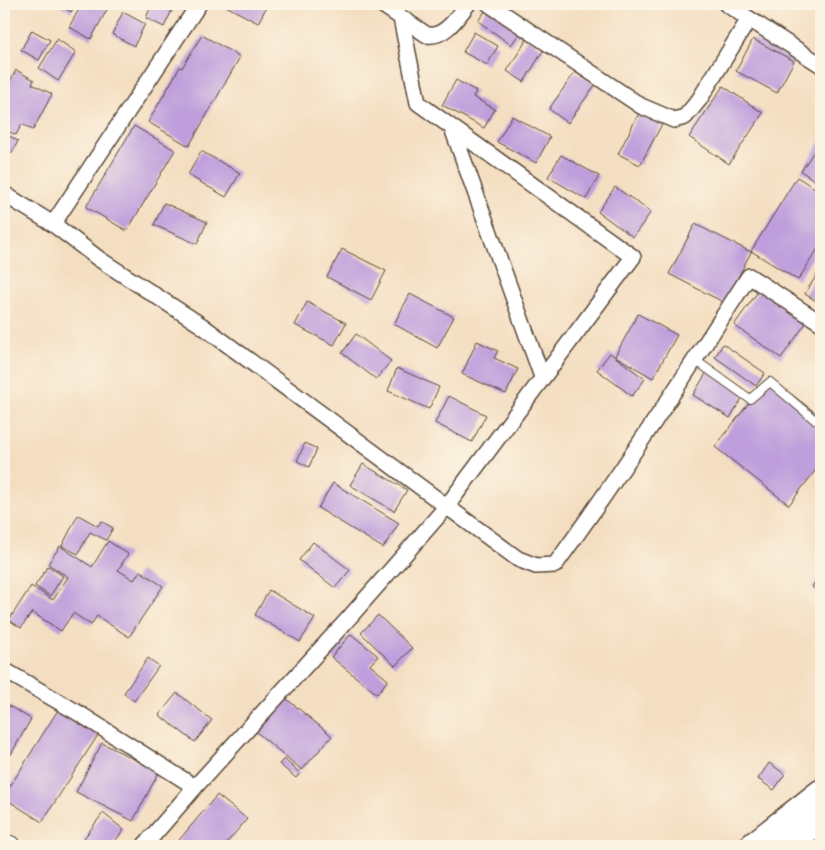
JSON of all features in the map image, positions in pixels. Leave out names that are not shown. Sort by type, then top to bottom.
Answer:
[{"type":"main road","points":[[752,846],[821,792]]},
{"type":"main road","points":[[789,846],[821,818]]},
{"type":"street","points":[[53,224],[198,4]]},
{"type":"street","points":[[381,4],[427,35],[434,36],[443,32],[468,4]]},
{"type":"street","points":[[488,4],[641,106],[674,120],[685,117],[699,100],[749,19]]},
{"type":"street","points":[[726,4],[821,65]]},
{"type":"street","points":[[144,846],[195,786],[348,620],[447,506],[632,257],[418,103],[401,18]]},
{"type":"street","points":[[452,128],[542,377]]},
{"type":"street","points":[[4,194],[53,224],[99,259],[202,325],[518,559],[536,566],[555,565],[609,490],[749,276],[821,323]]},
{"type":"street","points":[[4,670],[80,714],[195,786]]},
{"type":"street","points":[[4,844],[10,846]]},
{"type":"lane","points":[[695,360],[750,399],[770,382],[815,420]]},
{"type":"building","points":[[57,4],[76,4],[71,12]]},
{"type":"building","points":[[82,4],[110,4],[91,39],[69,27]]},
{"type":"building","points":[[152,4],[175,4],[164,27],[146,18]]},
{"type":"building","points":[[222,4],[268,4],[258,23]]},
{"type":"building","points":[[488,7],[521,31],[511,45],[478,21]]},
{"type":"building","points":[[123,12],[145,24],[134,46],[112,34]]},
{"type":"building","points":[[32,30],[50,40],[39,60],[21,50]]},
{"type":"building","points":[[474,32],[498,46],[487,65],[463,52]]},
{"type":"building","points":[[202,35],[240,57],[189,146],[148,122],[180,67],[182,68]]},
{"type":"building","points":[[57,39],[76,52],[58,81],[39,68]]},
{"type":"building","points":[[527,39],[544,49],[524,82],[507,71]]},
{"type":"building","points":[[753,39],[794,61],[777,93],[736,71]]},
{"type":"building","points":[[16,70],[34,80],[32,84],[52,94],[33,130],[22,124],[16,135],[4,129],[4,94]]},
{"type":"building","points":[[575,72],[595,85],[568,123],[549,109]]},
{"type":"building","points":[[456,80],[476,91],[473,97],[495,109],[484,128],[442,105]]},
{"type":"building","points":[[723,86],[763,113],[729,164],[689,137]]},
{"type":"building","points":[[639,113],[662,124],[640,165],[618,154]]},
{"type":"building","points":[[512,116],[550,137],[536,163],[497,142]]},
{"type":"building","points":[[134,126],[175,150],[127,231],[86,207]]},
{"type":"building","points":[[4,133],[18,141],[12,153],[4,148]]},
{"type":"building","points":[[821,141],[821,185],[801,171]]},
{"type":"building","points":[[201,151],[240,173],[226,197],[188,175]]},
{"type":"building","points":[[561,155],[599,176],[586,199],[548,177]]},
{"type":"building","points":[[797,177],[821,192],[821,244],[798,280],[751,251]]},
{"type":"building","points":[[615,187],[651,212],[633,237],[598,212]]},
{"type":"building","points":[[164,203],[207,222],[197,244],[154,225]]},
{"type":"building","points":[[695,224],[751,252],[725,303],[669,274]]},
{"type":"building","points":[[342,249],[386,271],[371,300],[327,277]]},
{"type":"building","points":[[821,268],[821,304],[805,294]]},
{"type":"building","points":[[762,286],[809,319],[781,358],[734,325]]},
{"type":"building","points":[[410,294],[454,317],[437,348],[394,324]]},
{"type":"building","points":[[307,302],[346,323],[334,345],[295,325]]},
{"type":"building","points":[[638,314],[677,335],[653,378],[615,356]]},
{"type":"building","points":[[356,334],[391,361],[376,379],[342,353]]},
{"type":"building","points":[[477,341],[498,351],[494,358],[518,369],[506,394],[462,374]]},
{"type":"building","points":[[723,344],[765,373],[756,386],[715,357]]},
{"type":"building","points":[[610,353],[645,379],[632,396],[597,370]]},
{"type":"building","points":[[397,368],[439,387],[429,409],[388,391]]},
{"type":"building","points":[[708,370],[745,393],[730,418],[693,395]]},
{"type":"building","points":[[769,377],[821,417],[821,463],[789,505],[715,447]]},
{"type":"building","points":[[449,396],[486,415],[472,442],[435,423]]},
{"type":"building","points":[[305,443],[317,449],[309,467],[297,461]]},
{"type":"building","points":[[363,464],[407,490],[394,511],[350,485]]},
{"type":"building","points":[[333,483],[399,523],[383,548],[318,508]]},
{"type":"building","points":[[78,515],[98,526],[101,521],[113,528],[106,540],[90,532],[78,554],[62,546]]},
{"type":"building","points":[[108,541],[128,554],[118,570],[134,580],[140,571],[163,586],[129,637],[97,616],[91,625],[73,613],[61,631],[32,612],[21,628],[9,620],[31,586],[53,600],[68,577],[48,564],[60,546],[92,567]]},
{"type":"building","points":[[313,542],[350,570],[335,588],[299,560]]},
{"type":"building","points":[[48,566],[63,576],[50,596],[35,586]]},
{"type":"building","points":[[821,573],[821,594],[812,587]]},
{"type":"building","points":[[269,590],[315,618],[300,642],[255,615]]},
{"type":"building","points":[[378,615],[412,648],[395,666],[361,633]]},
{"type":"building","points":[[351,634],[378,656],[370,665],[388,680],[377,694],[331,657]]},
{"type":"building","points":[[148,658],[159,666],[134,701],[124,693]]},
{"type":"building","points":[[177,693],[212,720],[195,742],[159,715]]},
{"type":"building","points":[[283,696],[332,736],[302,770],[254,730]]},
{"type":"building","points":[[4,703],[31,719],[10,756],[4,753]]},
{"type":"building","points":[[58,710],[98,735],[42,822],[4,798],[4,796]]},
{"type":"building","points":[[102,743],[159,772],[133,821],[76,792]]},
{"type":"building","points":[[284,759],[300,773],[296,778],[279,764]]},
{"type":"building","points":[[769,763],[785,774],[774,790],[758,779]]},
{"type":"building","points":[[217,795],[247,819],[224,846],[174,846]]},
{"type":"building","points":[[103,813],[124,830],[111,846],[90,846],[82,841]]}]
